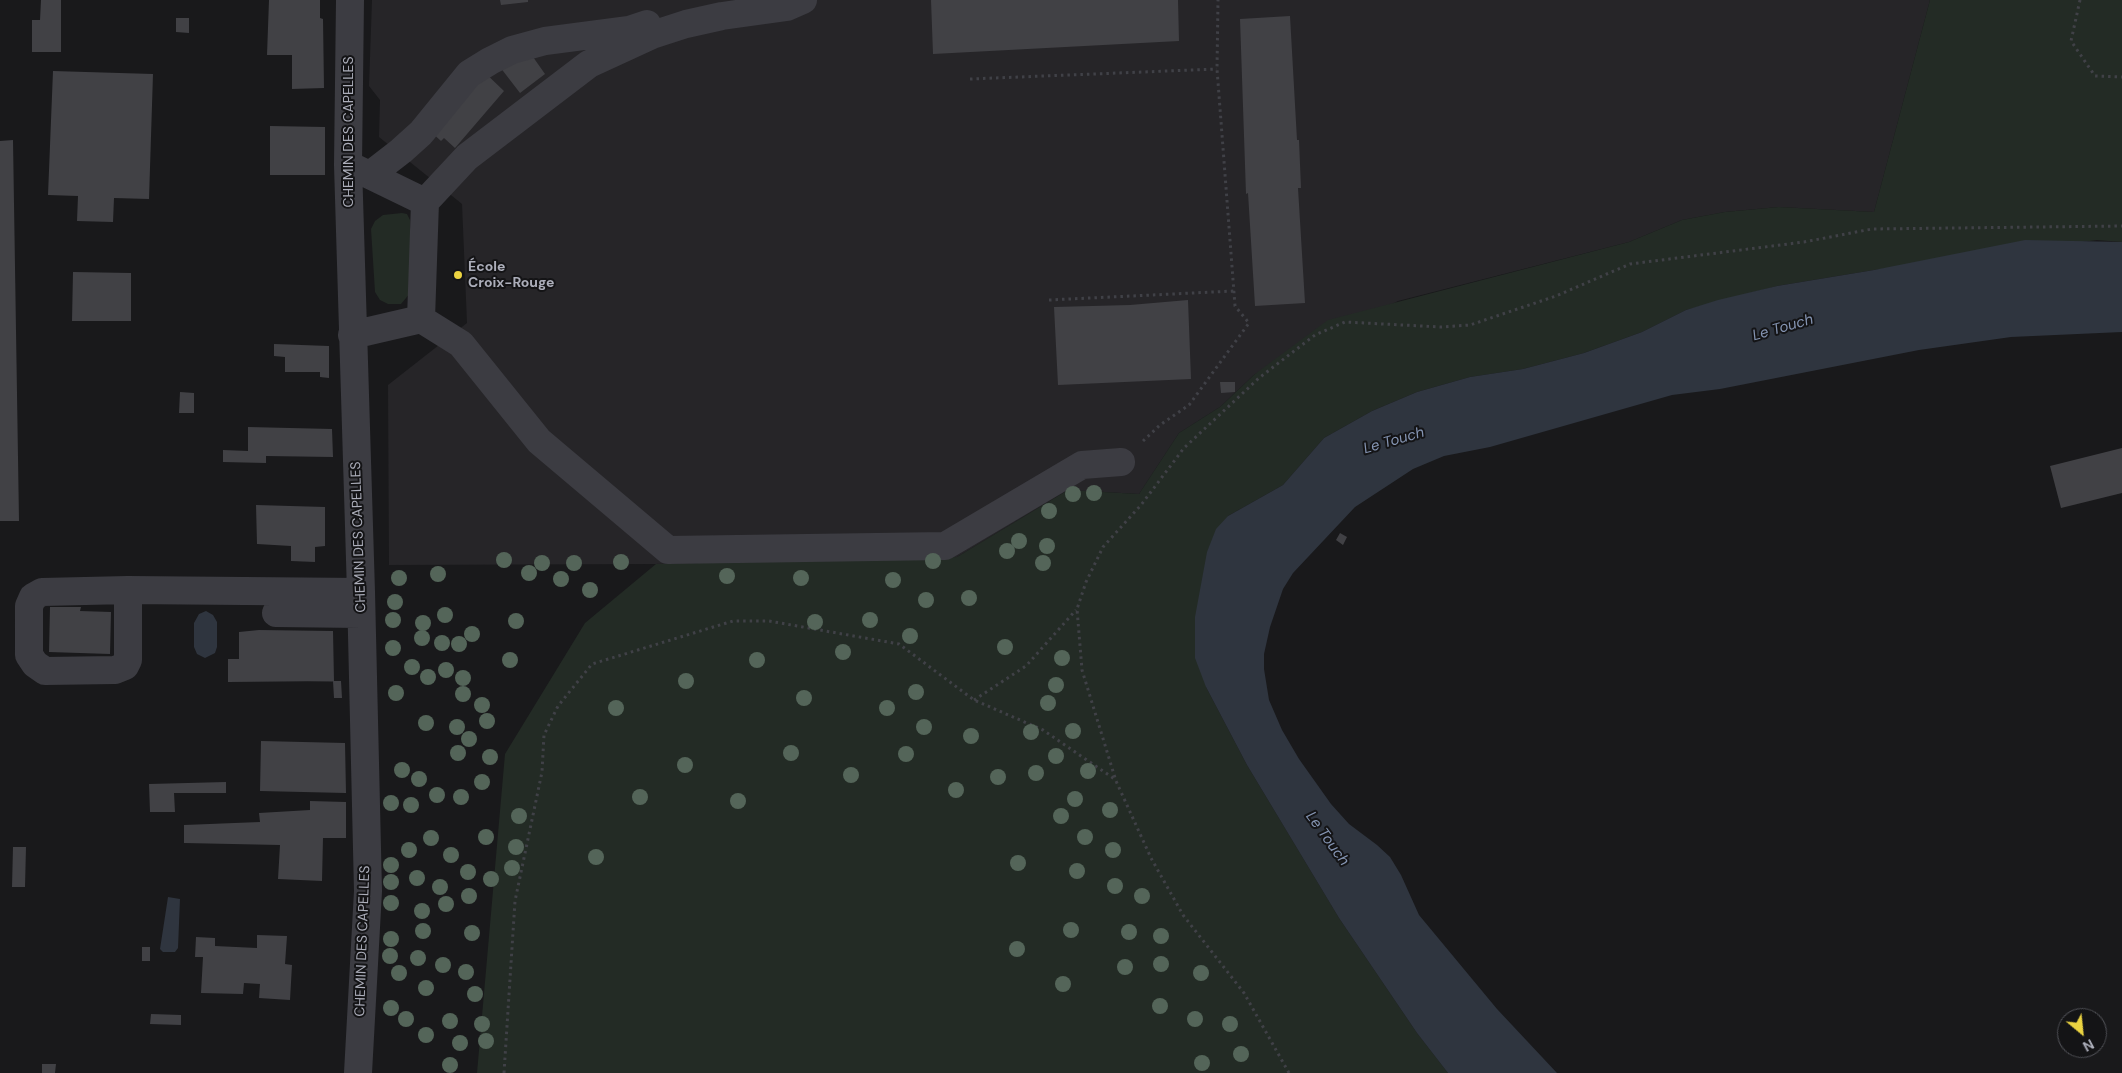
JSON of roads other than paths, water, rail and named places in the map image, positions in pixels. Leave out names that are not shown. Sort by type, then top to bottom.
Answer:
[{"type":"street","name":"CHEMIN DES CAPELLES","points":[[350,0],[359,170],[352,335],[368,891],[358,1073]]},
{"type":"street","points":[[359,170],[401,151],[420,132],[469,74],[490,60],[512,50],[545,42],[629,30],[665,15],[699,7],[736,4],[752,0]]},
{"type":"street","points":[[421,319],[425,202],[467,157],[514,119],[589,64],[652,35],[686,24],[722,16],[787,7],[803,0]]},
{"type":"street","points":[[359,170],[425,202]]},
{"type":"street","points":[[352,335],[421,319],[461,344],[539,441],[668,550],[945,546],[1082,465],[1121,462]]},
{"type":"street","points":[[128,590],[361,603]]},
{"type":"street","points":[[276,613],[361,603]]},
{"type":"water","name":"Le Touch","points":[[2025,240],[2122,242],[2122,332],[2011,337],[1919,350],[1720,389],[1672,395],[1490,447],[1444,456],[1413,469],[1355,507],[1293,573],[1283,589],[1270,627],[1264,654],[1264,669],[1269,700],[1282,730],[1299,759],[1331,804],[1349,824],[1390,857],[1401,875],[1419,915],[1497,1009],[1557,1073],[1448,1073],[1417,1033],[1339,918],[1247,765],[1206,687],[1195,658],[1195,617],[1207,552],[1216,529],[1228,516],[1283,485],[1324,438],[1372,411],[1417,392],[1470,377],[1523,369],[1584,353],[1642,332],[1686,310],[1718,300],[1777,286],[1874,270]]},
{"type":"water","points":[[206,611],[213,615],[217,622],[217,647],[215,653],[205,658],[197,654],[194,647],[194,623],[199,614]]},
{"type":"water","points":[[168,897],[180,899],[178,948],[175,952],[163,952],[160,949]]},
{"type":"place","name":"École Croix-Rouge","points":[[458,275]]}]
